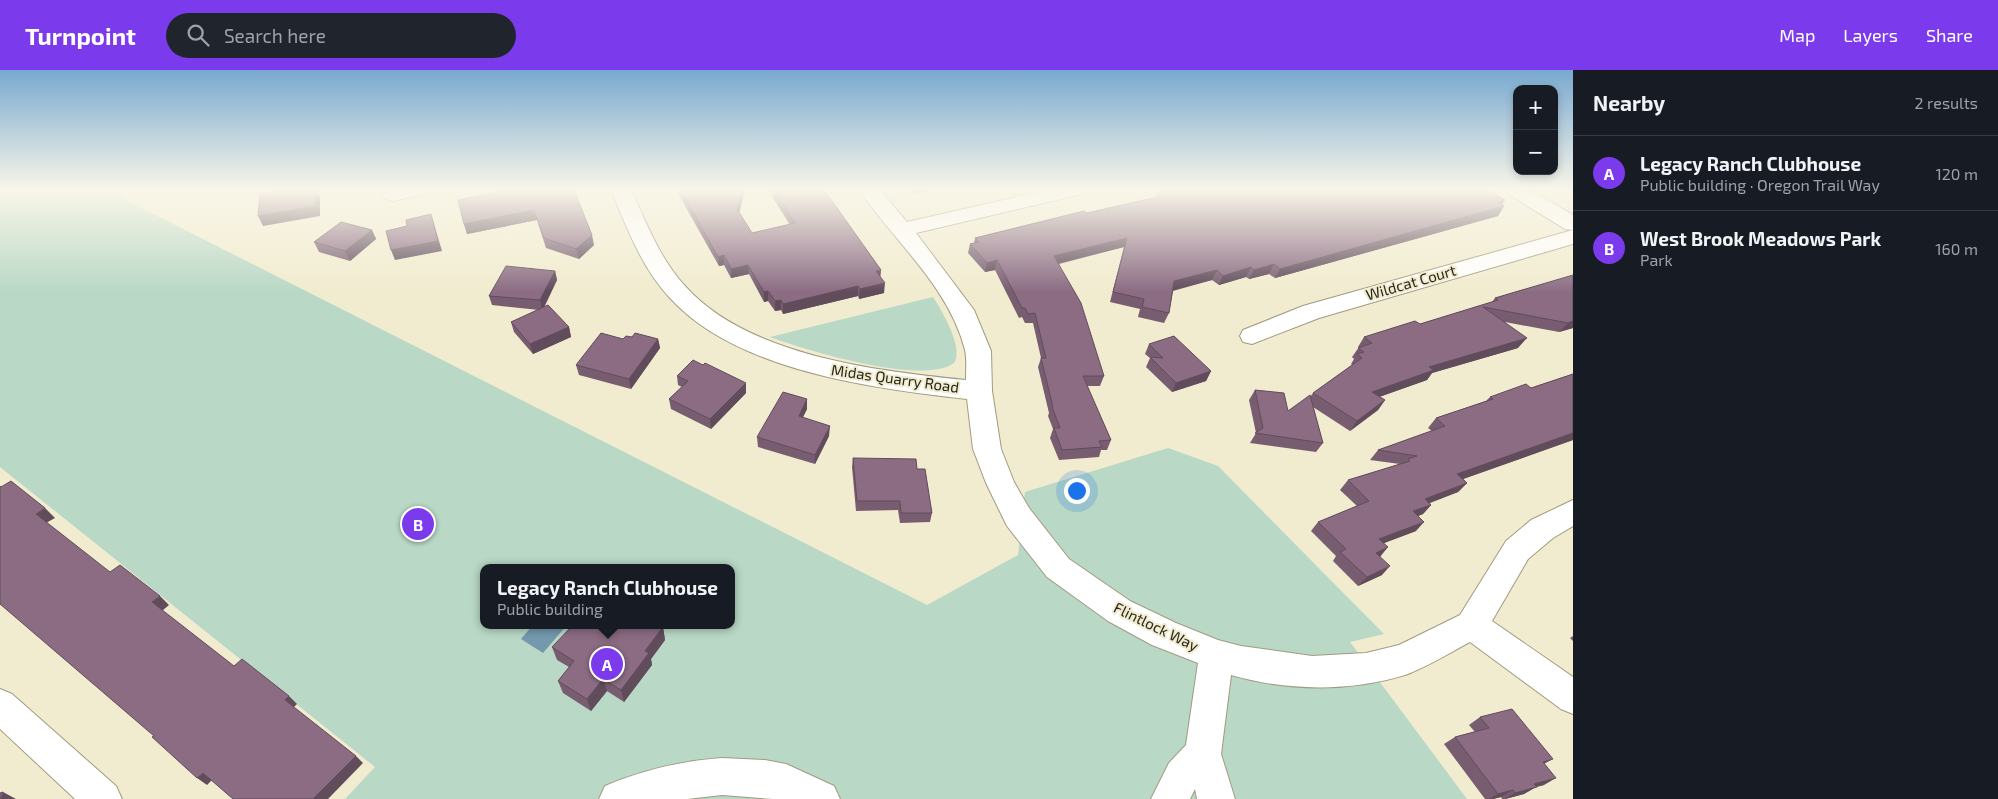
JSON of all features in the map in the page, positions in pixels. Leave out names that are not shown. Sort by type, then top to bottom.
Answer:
[{"type":"street","name":"Midas Quarry Road","points":[[636,224],[646,247],[664,275],[691,306],[724,327],[764,348],[816,366],[871,378],[979,390]]},
{"type":"street","name":"Flintlock Way","points":[[897,224],[962,310],[978,350],[979,390],[987,449],[1000,483],[1018,517],[1058,568],[1119,611],[1164,634],[1216,655],[1241,662],[1312,672],[1366,669],[1406,659],[1472,625]]},
{"type":"street","points":[[902,230],[928,224]]},
{"type":"street","name":"Wildcat Court","points":[[1252,336],[1310,312],[1573,237]]},
{"type":"street","points":[[1573,512],[1542,529],[1517,550],[1472,625],[1573,697]]},
{"type":"street","points":[[1216,655],[1203,754],[1216,799]]},
{"type":"street","points":[[0,706],[102,799]]},
{"type":"street","points":[[1170,799],[1182,776],[1203,754]]},
{"type":"street","points":[[618,799],[677,782],[712,777],[750,778],[786,784],[821,799]]},
{"type":"green space","points":[[0,224],[173,224],[927,605],[1018,555],[1025,492],[1168,448],[1218,466],[1384,634],[1350,642],[1467,799],[345,799],[375,767],[0,467]]},
{"type":"green space","points":[[933,297],[951,330],[956,348],[954,363],[939,369],[917,370],[864,364],[809,350],[770,337]]},
{"type":"water","points":[[530,629],[564,629],[543,653],[521,639]]},
{"type":"building","points":[[338,224],[349,224],[372,230],[345,251],[314,242]]},
{"type":"building","points":[[407,224],[434,224],[438,241],[391,250],[386,231],[407,226]]},
{"type":"building","points":[[539,224],[588,224],[592,235],[576,249],[544,238]]},
{"type":"building","points":[[700,224],[746,224],[752,233],[791,224],[848,224],[881,270],[876,271],[885,283],[860,289],[858,286],[783,304],[781,300],[775,301],[768,291],[764,292],[748,265],[731,269],[724,255],[718,257]]},
{"type":"building","points":[[1031,224],[1440,224],[1280,269],[1274,264],[1254,270],[1251,267],[1223,276],[1217,270],[1174,281],[1169,313],[1142,307],[1144,299],[1113,292],[1127,238],[1054,256],[1081,303],[1104,376],[1083,376],[1111,440],[1099,441],[1102,447],[1062,450],[1054,428],[1060,428],[1052,407],[1041,358],[1046,358],[1035,313],[1028,314],[1025,308],[1022,308],[997,260],[987,263],[970,244],[979,242],[975,238]]},
{"type":"building","points":[[506,266],[555,271],[540,300],[489,296]]},
{"type":"building","points":[[1573,275],[1573,321],[1568,323],[1483,307],[1527,338],[1429,367],[1434,370],[1372,392],[1385,400],[1357,421],[1313,393],[1362,358],[1357,354],[1364,352],[1358,348],[1372,343],[1364,337],[1415,321],[1420,324],[1498,300],[1495,298]]},
{"type":"building","points":[[548,305],[569,327],[530,344],[511,322]]},
{"type":"building","points":[[601,333],[623,339],[626,336],[632,337],[635,333],[658,339],[629,379],[576,365]]},
{"type":"building","points":[[1174,336],[1211,371],[1176,383],[1150,357],[1163,358],[1149,344]]},
{"type":"building","points":[[693,360],[703,365],[705,363],[746,383],[710,419],[669,399],[688,381],[677,376]]},
{"type":"building","points":[[1573,374],[1573,433],[1457,474],[1467,483],[1425,499],[1431,505],[1413,511],[1424,522],[1379,539],[1388,547],[1376,553],[1390,566],[1367,577],[1340,552],[1346,549],[1318,522],[1369,501],[1348,480],[1410,461],[1408,459],[1417,456],[1378,450],[1445,426],[1436,418],[1493,399],[1490,397],[1526,384],[1531,388]]},
{"type":"building","points":[[1255,390],[1284,393],[1288,411],[1310,395],[1323,443],[1255,433],[1263,428]]},
{"type":"building","points":[[783,392],[807,399],[799,416],[830,426],[815,455],[757,437]]},
{"type":"building","points":[[853,458],[916,459],[917,469],[925,469],[932,513],[901,513],[900,501],[857,501]]},
{"type":"building","points":[[11,481],[45,508],[36,514],[110,572],[120,565],[160,596],[152,602],[234,666],[242,659],[289,696],[285,700],[356,756],[313,799],[233,799],[203,773],[197,778],[152,737],[154,736],[0,604],[0,486]]},
{"type":"building","points":[[569,629],[662,629],[645,651],[649,653],[621,690],[603,679],[587,699],[558,681],[574,661],[552,647]]},
{"type":"building","points":[[1512,709],[1553,759],[1543,762],[1556,778],[1534,784],[1537,787],[1515,793],[1513,790],[1498,794],[1455,737],[1489,728],[1480,717]]},
{"type":"place","name":"West Brook Meadows Park","points":[[418,524]]},
{"type":"place","name":"Legacy Ranch Clubhouse","points":[[607,664]]}]
